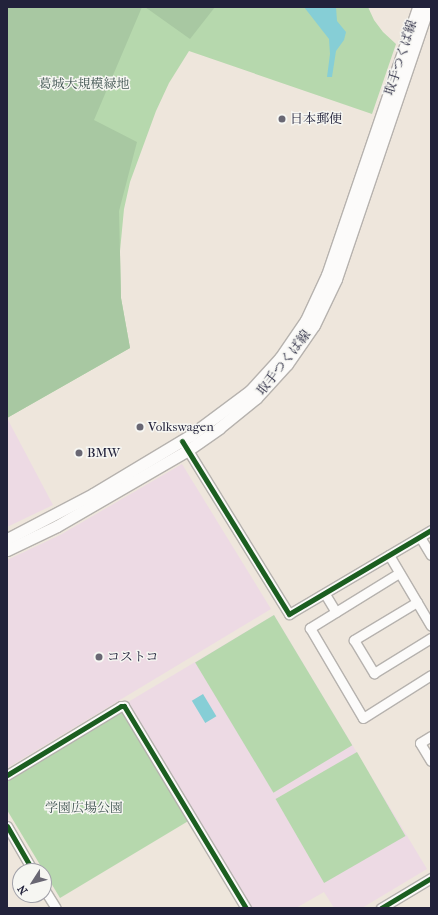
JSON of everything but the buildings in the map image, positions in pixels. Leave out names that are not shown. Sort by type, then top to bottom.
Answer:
[{"type":"main road","name":"取手つくば線","points":[[7,550],[71,518],[185,445],[250,391],[280,358],[309,313],[338,246],[418,7]]},
{"type":"main road","name":"取手つくば線","points":[[7,539],[220,428],[256,398],[287,364],[314,325],[336,279],[428,7]]},
{"type":"street","points":[[185,445],[289,614],[431,530]]},
{"type":"street","points":[[420,537],[431,555]]},
{"type":"street","points":[[389,555],[431,626]]},
{"type":"street","points":[[400,573],[310,628],[364,718],[431,675]]},
{"type":"street","points":[[325,594],[336,612]]},
{"type":"street","points":[[417,602],[354,640],[374,673],[431,638]]},
{"type":"street","points":[[7,775],[121,706],[124,706],[246,908]]},
{"type":"street","points":[[431,736],[420,743],[431,761]]},
{"type":"street","points":[[7,826],[28,863]]},
{"type":"street","points":[[380,908],[431,878]]},
{"type":"shaded area","points":[[7,418],[53,505],[7,527]]},
{"type":"shaded area","name":"コストコ","points":[[182,464],[271,609],[7,768],[7,560],[60,535]]},
{"type":"shaded area","points":[[274,615],[427,869],[362,908],[334,908],[324,892],[296,908],[252,908],[128,702]]},
{"type":"green space","name":"葛城大規模緑地","points":[[7,7],[368,7],[374,20],[383,32],[396,44],[372,114],[189,51],[169,83],[156,111],[130,182],[124,209],[120,251],[121,298],[130,348],[7,418]]},
{"type":"green space","name":"葛城大規模緑地","points":[[7,7],[142,7],[94,120],[137,142],[119,211],[121,298],[130,348],[7,418]]},
{"type":"green space","points":[[145,7],[215,7],[190,39]]},
{"type":"green space","points":[[274,615],[352,745],[273,793],[195,662]]},
{"type":"green space","name":"学園広場公園","points":[[121,710],[190,820],[60,898],[52,885],[52,863],[39,863],[7,810],[7,779]]},
{"type":"green space","points":[[357,752],[406,836],[324,883],[276,799]]},
{"type":"water","points":[[304,7],[336,7],[337,21],[346,32],[344,40],[336,51],[332,77],[327,77],[330,54],[329,39]]},
{"type":"water","points":[[203,694],[216,716],[205,723],[192,701]]},
{"type":"cycle path","points":[[182,441],[289,614],[431,530]]},
{"type":"cycle path","points":[[7,775],[121,706],[124,706],[246,908]]},
{"type":"cycle path","points":[[7,826],[28,863]]},
{"type":"cycle path","points":[[381,908],[431,878]]},
{"type":"place","name":"日本郵便","points":[[282,119]]},
{"type":"place","name":"Volkswagen","points":[[140,427]]},
{"type":"place","name":"BMW","points":[[79,453]]},
{"type":"place","name":"コストコ","points":[[99,657]]}]
